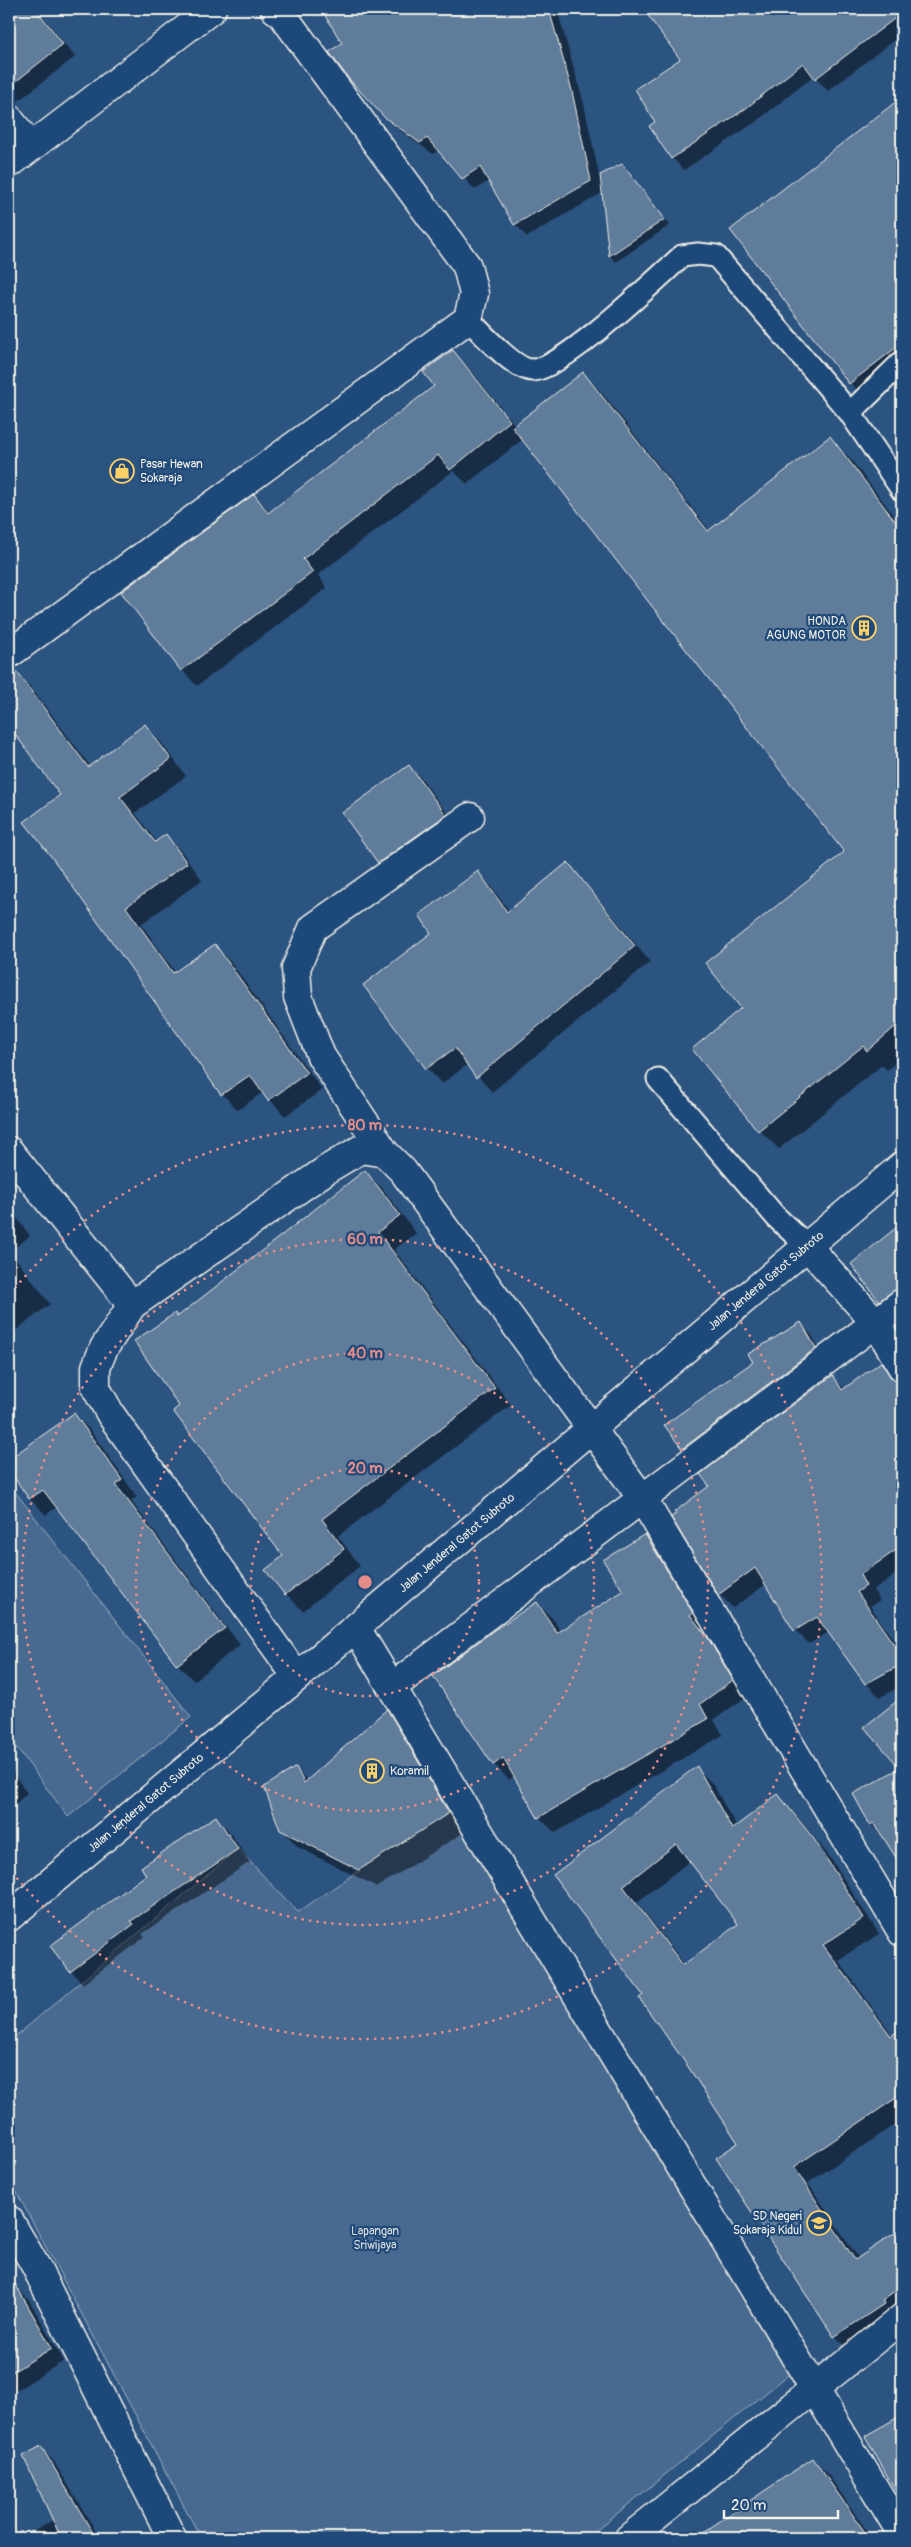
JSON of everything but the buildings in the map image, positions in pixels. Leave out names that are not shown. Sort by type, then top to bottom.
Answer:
[{"type":"main road","points":[[9,164],[212,9]]},
{"type":"main road","points":[[9,654],[468,320],[474,294],[466,266],[281,13],[275,9]]},
{"type":"main road","points":[[9,119],[31,147]]},
{"type":"main road","points":[[470,817],[313,928],[296,968],[298,997],[320,1056],[385,1153],[409,1179],[642,1498],[902,1932]]},
{"type":"main road","points":[[297,1677],[111,1415],[96,1388],[96,1367],[104,1348],[132,1305],[329,1168],[360,1149],[385,1153]]},
{"type":"main road","points":[[9,1151],[132,1305]]},
{"type":"main road","name":"Jalan Jenderal Gatot Subroto","points":[[9,1917],[356,1628],[902,1166]]},
{"type":"main road","points":[[807,1246],[876,1323],[902,1367]]},
{"type":"main road","points":[[392,1687],[902,1303]]},
{"type":"main road","points":[[356,1628],[902,2534]]},
{"type":"main road","points":[[9,2220],[35,2265],[166,2536]]},
{"type":"main road","points":[[629,2538],[902,2318]]},
{"type":"lane","points":[[468,320],[517,365],[533,370],[564,357],[682,256],[698,254],[716,256],[850,413],[902,490]]},
{"type":"lane","points":[[850,413],[902,362]]},
{"type":"lane","points":[[658,1079],[776,1217],[807,1246]]},
{"type":"green space","points":[[9,1484],[191,1717],[68,1817],[9,1737]]},
{"type":"green space","name":"Lapangan Sriwijaya","points":[[464,1799],[793,2371],[587,2538],[201,2538],[9,2178],[9,2042],[238,1849],[298,1912]]},
{"type":"place","name":"Pasar Hewan Sokaraja","points":[[122,471]]},
{"type":"place","name":"HONDA AGUNG MOTOR","points":[[864,628]]},
{"type":"place","name":"Koramil","points":[[372,1771]]},
{"type":"place","name":"SD Negeri Sokaraja Kidul","points":[[819,2223]]}]
